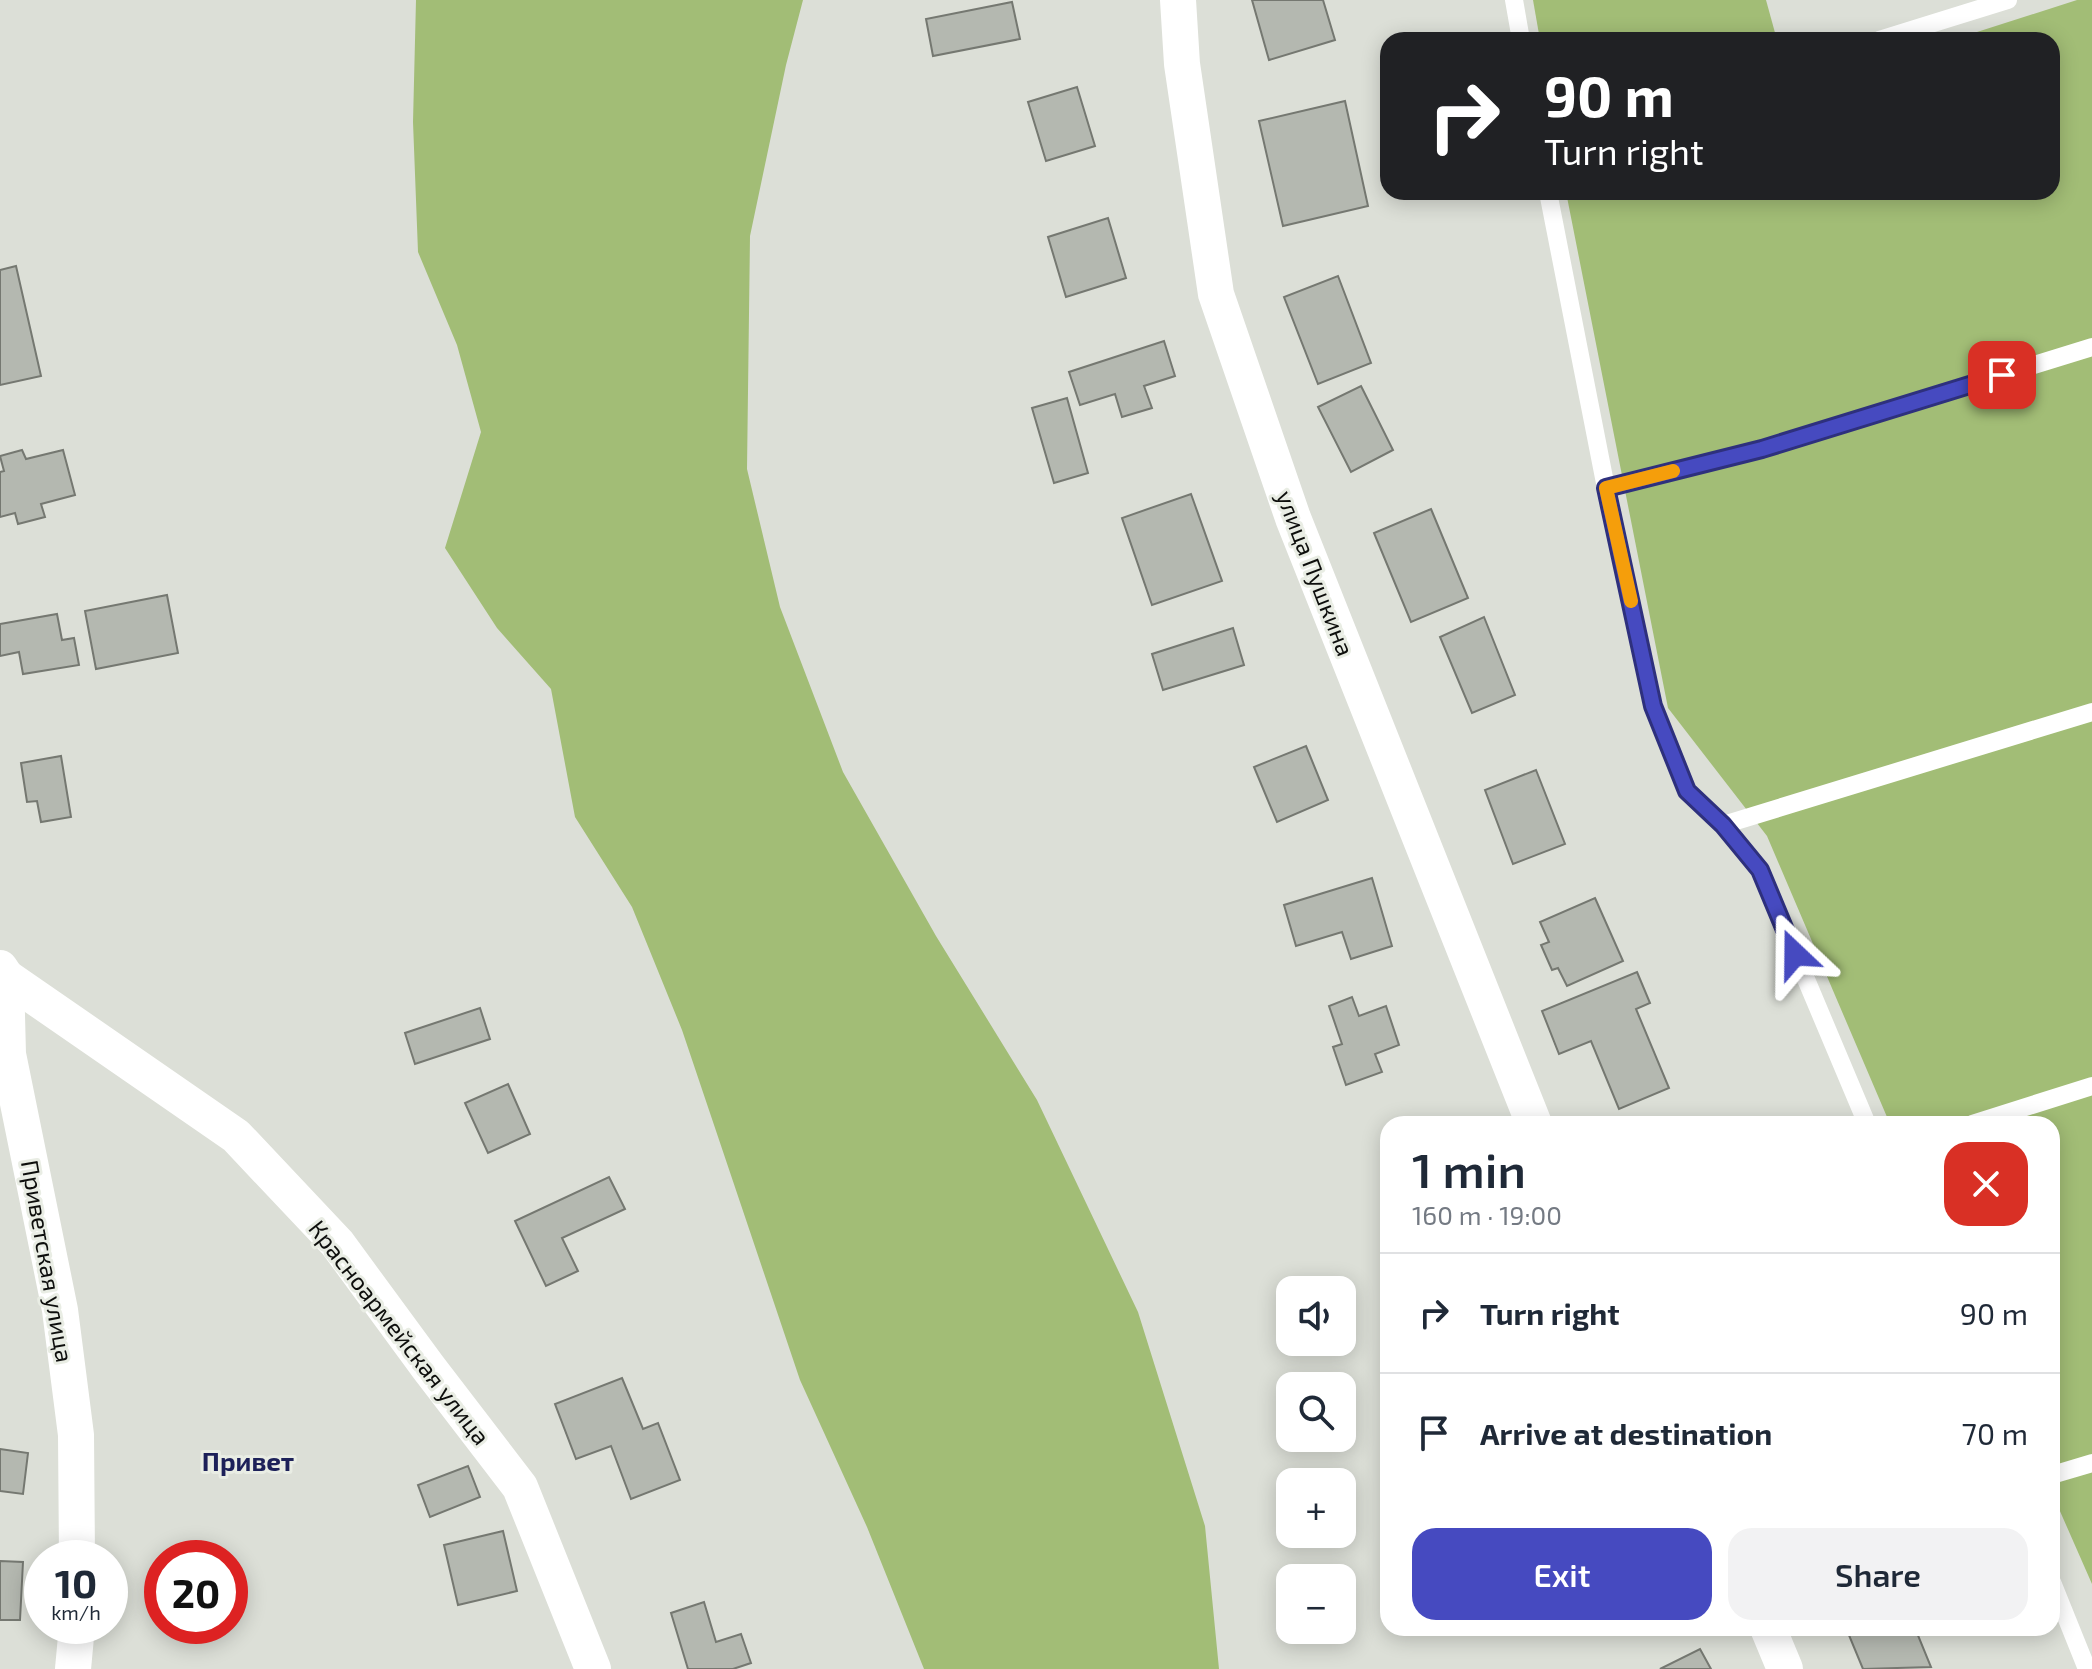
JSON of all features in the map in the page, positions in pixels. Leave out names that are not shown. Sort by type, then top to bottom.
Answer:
[{"type":"street","name":"улица Пушкина","points":[[1178,0],[1182,64],[1216,294],[1293,518],[1531,1116]]},
{"type":"street","name":"Приветская улица","points":[[3,972],[8,1054],[60,1310],[76,1435],[77,1540]]},
{"type":"street","name":"Красноармейская улица","points":[[3,972],[236,1136],[337,1243],[520,1487],[593,1669]]},
{"type":"street","points":[[1771,1636],[1785,1669]]},
{"type":"street","points":[[73,1669],[75,1644]]},
{"type":"lane","points":[[1514,0],[1520,32]]},
{"type":"lane","points":[[1905,32],[2008,0]]},
{"type":"lane","points":[[1550,200],[1653,706],[1687,791],[1723,825],[1760,870],[1864,1116]]},
{"type":"lane","points":[[1606,488],[1762,449],[2092,347]]},
{"type":"lane","points":[[1723,825],[2092,712]]},
{"type":"lane","points":[[1997,1116],[2092,1086]]},
{"type":"lane","points":[[2060,1473],[2092,1463]]},
{"type":"lane","points":[[2060,1602],[2087,1669]]},
{"type":"green space","points":[[416,0],[803,0],[750,236],[747,469],[780,607],[843,772],[936,936],[1037,1100],[1138,1312],[1205,1526],[1219,1669],[924,1669],[867,1527],[800,1380],[682,1030],[632,907],[575,817],[551,689],[497,628],[445,548],[481,432],[457,345],[418,252],[413,122]]},
{"type":"green space","points":[[1533,0],[1766,0],[1775,32],[1539,32]]},
{"type":"green space","points":[[2077,0],[2092,0],[2092,1584],[2060,1511],[2060,1116],[1887,1116],[1767,836],[1668,708],[1568,200],[2060,200],[2060,32],[1977,32]]},
{"type":"building","points":[[1252,0],[1323,0],[1335,40],[1269,60]]},
{"type":"building","points":[[1012,2],[1020,39],[933,56],[926,19]]},
{"type":"building","points":[[1077,87],[1095,146],[1046,161],[1028,102]]},
{"type":"building","points":[[1345,101],[1368,206],[1283,226],[1259,121]]},
{"type":"building","points":[[1108,218],[1126,278],[1066,297],[1048,237]]},
{"type":"building","points":[[16,266],[41,376],[0,385],[0,270]]},
{"type":"building","points":[[1338,276],[1371,363],[1318,384],[1284,297]]},
{"type":"building","points":[[1164,341],[1175,376],[1144,386],[1152,408],[1122,417],[1115,394],[1080,405],[1069,372]]},
{"type":"building","points":[[1361,386],[1393,450],[1351,472],[1318,407]]},
{"type":"building","points":[[1067,398],[1088,473],[1054,483],[1032,408]]},
{"type":"building","points":[[22,450],[26,459],[63,450],[75,495],[41,504],[45,517],[18,524],[15,513],[0,517],[0,472],[4,471],[0,456]]},
{"type":"building","points":[[1191,494],[1222,581],[1152,605],[1122,518]]},
{"type":"building","points":[[1431,509],[1468,598],[1411,622],[1374,533]]},
{"type":"building","points":[[167,595],[178,653],[96,669],[85,611]]},
{"type":"building","points":[[57,614],[62,640],[74,638],[79,665],[23,674],[19,652],[0,656],[0,624]]},
{"type":"building","points":[[1484,617],[1515,695],[1472,713],[1440,637]]},
{"type":"building","points":[[1233,628],[1244,665],[1163,690],[1152,654]]},
{"type":"building","points":[[1306,746],[1328,800],[1277,822],[1254,767]]},
{"type":"building","points":[[61,756],[71,817],[41,822],[37,801],[27,802],[21,763]]},
{"type":"building","points":[[1536,770],[1565,844],[1513,864],[1485,790]]},
{"type":"building","points":[[1372,878],[1392,946],[1351,959],[1342,932],[1296,946],[1284,905]]},
{"type":"building","points":[[1595,898],[1623,961],[1567,986],[1558,968],[1552,970],[1541,945],[1549,942],[1540,922]]},
{"type":"building","points":[[1637,972],[1650,1003],[1636,1009],[1669,1088],[1619,1109],[1591,1041],[1559,1054],[1542,1011]]},
{"type":"building","points":[[1352,997],[1359,1016],[1386,1006],[1399,1045],[1375,1054],[1382,1072],[1346,1085],[1333,1047],[1342,1044],[1329,1006]]},
{"type":"building","points":[[480,1008],[490,1039],[415,1064],[405,1033]]},
{"type":"building","points":[[508,1084],[530,1134],[488,1153],[465,1103]]},
{"type":"building","points":[[609,1177],[625,1209],[562,1238],[578,1271],[546,1286],[515,1221]]},
{"type":"building","points":[[622,1378],[643,1429],[658,1423],[680,1480],[631,1499],[611,1446],[576,1459],[555,1404]]},
{"type":"building","points":[[0,1449],[28,1453],[23,1494],[0,1491]]},
{"type":"building","points":[[468,1466],[480,1497],[430,1517],[418,1485]]},
{"type":"building","points":[[503,1531],[517,1591],[458,1605],[444,1545]]},
{"type":"building","points":[[0,1561],[23,1562],[20,1620],[0,1620]]},
{"type":"building","points":[[704,1602],[716,1642],[741,1634],[751,1663],[733,1669],[688,1669],[671,1613]]},
{"type":"building","points":[[1849,1636],[1918,1636],[1931,1667],[1863,1669]]},
{"type":"building","points":[[1700,1649],[1711,1669],[1660,1669]]},
{"type":"slow traffic","points":[[1631,601],[1606,488],[1673,471]]},
{"type":"district","name":"Привет","points":[[248,1460]]},
{"type":"route","points":[[1795,954],[1760,870],[1723,825],[1687,791],[1653,706],[1606,488],[1762,449],[2002,375]]}]
